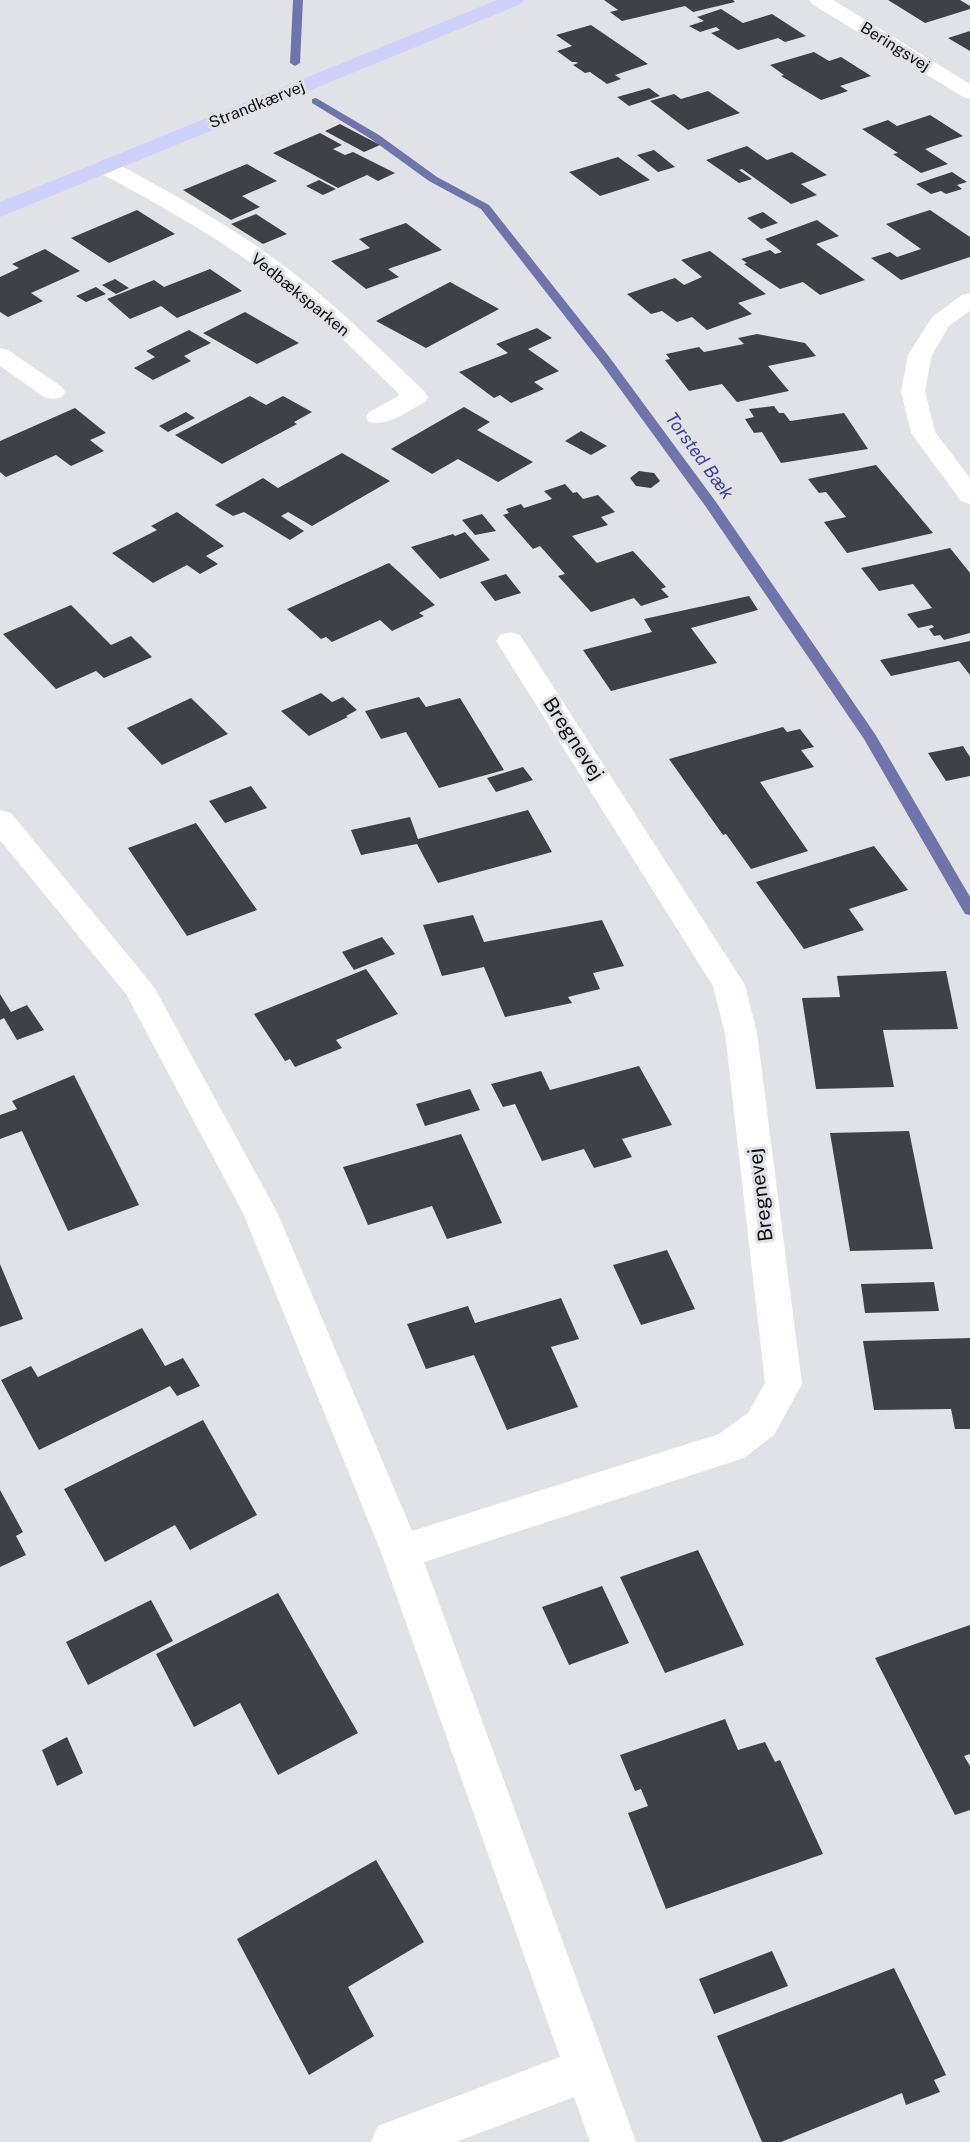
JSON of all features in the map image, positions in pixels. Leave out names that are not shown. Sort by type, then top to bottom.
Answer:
[{"type":"main road","name":"Strandkærvej","points":[[0,210],[514,0]]},
{"type":"street","name":"Beringsvej","points":[[819,0],[970,93]]},
{"type":"street","name":"Vedbæksparken","points":[[106,166],[211,227],[271,267],[329,315],[416,397],[378,417]]},
{"type":"street","points":[[970,300],[940,322],[920,355],[913,391],[923,433],[970,496]]},
{"type":"street","points":[[0,355],[53,392]]},
{"type":"street","name":"Bregnevej","points":[[401,1552],[731,1446],[761,1424],[784,1384],[741,1033],[729,985],[510,641]]},
{"type":"street","points":[[0,820],[138,987],[260,1212],[401,1552],[586,2070],[614,2142]]},
{"type":"street","points":[[394,2142],[586,2070]]},
{"type":"building","points":[[604,0],[733,0],[735,2],[693,12],[685,6],[622,21],[610,12],[618,10]]},
{"type":"building","points":[[888,0],[960,0],[970,6],[970,9],[925,23]]},
{"type":"building","points":[[721,9],[743,23],[772,14],[806,36],[785,42],[778,38],[738,50],[711,33],[720,30],[716,27],[700,32],[689,26],[704,21],[697,17]]},
{"type":"building","points":[[591,25],[648,64],[615,75],[621,79],[607,84],[590,72],[585,73],[573,65],[578,63],[572,62],[557,51],[572,46],[556,35]]},
{"type":"building","points":[[970,31],[970,51],[948,38]]},
{"type":"building","points":[[814,52],[829,61],[841,57],[871,76],[840,86],[848,91],[821,100],[781,76],[784,75],[770,65]]},
{"type":"building","points":[[649,88],[660,96],[629,106],[617,97]]},
{"type":"building","points":[[708,91],[740,113],[688,130],[650,101],[674,94],[681,99]]},
{"type":"building","points":[[930,115],[963,136],[925,149],[948,164],[921,173],[893,154],[898,153],[862,129],[888,120],[897,126]]},
{"type":"building","points":[[340,124],[380,145],[364,152],[325,131]]},
{"type":"building","points":[[320,133],[342,145],[333,149],[345,155],[353,152],[395,173],[378,181],[367,175],[338,188],[273,153]]},
{"type":"building","points":[[747,146],[767,160],[792,152],[827,175],[801,184],[817,195],[791,204],[742,169],[739,170],[752,179],[739,183],[706,160]]},
{"type":"building","points":[[654,150],[675,167],[658,172],[637,155]]},
{"type":"building","points":[[618,157],[650,180],[600,196],[569,172]]},
{"type":"building","points":[[247,164],[277,181],[242,196],[260,207],[231,220],[183,190]]},
{"type":"building","points":[[952,172],[967,182],[957,185],[962,189],[946,194],[941,191],[931,194],[916,184]]},
{"type":"building","points":[[319,180],[336,189],[323,195],[306,186]]},
{"type":"building","points":[[137,210],[175,234],[109,263],[71,238]]},
{"type":"building","points":[[930,210],[970,237],[970,257],[901,280],[871,258],[890,252],[897,257],[921,249],[886,224]]},
{"type":"building","points":[[763,212],[778,223],[761,229],[747,218]]},
{"type":"building","points":[[256,214],[287,234],[263,244],[231,224]]},
{"type":"building","points":[[817,220],[839,236],[816,244],[865,280],[820,295],[803,282],[780,289],[744,264],[747,263],[741,259],[770,250],[775,254],[782,252],[765,239]]},
{"type":"building","points":[[406,223],[442,250],[388,269],[399,277],[366,289],[331,261],[370,248],[359,239]]},
{"type":"building","points":[[45,249],[80,271],[31,293],[43,301],[8,317],[0,312],[0,277],[19,268],[12,264]]},
{"type":"building","points":[[710,251],[766,294],[738,303],[752,314],[707,330],[692,317],[677,322],[662,311],[651,314],[627,294],[675,278],[684,285],[702,277],[681,260]]},
{"type":"building","points":[[210,269],[242,291],[177,318],[161,306],[130,319],[107,299],[154,280],[164,287]]},
{"type":"building","points":[[115,279],[129,288],[116,294],[102,285]]},
{"type":"building","points":[[450,282],[499,309],[426,348],[376,321]]},
{"type":"building","points":[[96,287],[106,294],[86,302],[76,296]]},
{"type":"building","points":[[245,312],[299,343],[257,364],[203,333]]},
{"type":"building","points":[[537,328],[552,338],[528,349],[559,371],[534,382],[544,389],[511,403],[500,395],[494,398],[459,372],[508,353],[496,344]]},
{"type":"building","points":[[189,330],[211,343],[184,356],[191,361],[153,380],[134,368],[155,357],[146,351]]},
{"type":"building","points":[[757,334],[805,343],[816,356],[768,366],[789,391],[737,402],[722,384],[689,391],[665,360],[670,359],[666,354],[699,347],[704,352],[744,344],[738,338]]},
{"type":"building","points":[[250,396],[266,405],[283,396],[312,412],[294,422],[297,424],[222,464],[175,435]]},
{"type":"building","points":[[774,406],[790,421],[844,413],[868,449],[781,463],[762,432],[754,433],[745,419],[754,417],[749,409]]},
{"type":"building","points":[[464,407],[490,422],[477,430],[533,462],[498,482],[458,459],[432,474],[391,449]]},
{"type":"building","points":[[75,408],[106,433],[90,440],[104,451],[71,466],[56,455],[6,477],[0,472],[0,441]]},
{"type":"building","points":[[186,412],[195,418],[168,432],[159,426]]},
{"type":"building","points":[[581,431],[607,446],[591,455],[565,441]]},
{"type":"building","points":[[342,453],[390,481],[312,526],[288,512],[281,516],[304,531],[290,540],[244,512],[233,516],[215,505],[263,478],[278,488]]},
{"type":"building","points":[[876,465],[933,533],[847,553],[824,522],[846,517],[826,492],[819,493],[808,479]]},
{"type":"building","points":[[639,471],[654,473],[660,481],[651,488],[636,486],[630,478]]},
{"type":"building","points":[[565,484],[583,499],[598,495],[615,512],[601,517],[608,525],[572,536],[597,563],[633,551],[666,587],[661,589],[669,597],[641,606],[634,598],[591,612],[558,576],[565,574],[540,546],[533,549],[503,515],[509,513],[506,509],[521,504],[524,508],[552,499],[544,491]]},
{"type":"building","points":[[177,512],[224,546],[206,556],[218,564],[200,574],[187,565],[153,583],[112,553],[157,530],[151,526]]},
{"type":"building","points":[[482,514],[496,531],[475,535],[462,520]]},
{"type":"building","points":[[465,532],[490,560],[440,579],[411,547],[453,534],[455,536]]},
{"type":"building","points":[[950,548],[970,573],[970,633],[944,640],[940,635],[934,636],[929,629],[934,627],[932,625],[918,628],[907,614],[932,608],[913,584],[879,591],[861,568]]},
{"type":"building","points":[[389,563],[435,605],[419,613],[424,616],[392,631],[380,620],[332,642],[326,637],[321,639],[287,609]]},
{"type":"building","points":[[506,574],[521,593],[495,601],[480,582]]},
{"type":"building","points":[[749,596],[758,610],[691,628],[717,663],[611,691],[583,650],[652,632],[644,619]]},
{"type":"building","points":[[71,605],[111,645],[131,636],[152,657],[104,678],[96,671],[56,689],[3,634]]},
{"type":"building","points":[[970,641],[970,675],[959,661],[891,676],[880,660]]},
{"type":"building","points":[[321,693],[332,702],[343,697],[357,710],[346,716],[348,717],[309,736],[281,711]]},
{"type":"building","points":[[419,697],[426,707],[460,698],[504,770],[439,788],[406,732],[381,739],[365,711]]},
{"type":"building","points":[[191,698],[228,734],[162,765],[127,728]]},
{"type":"building","points":[[783,727],[787,732],[800,729],[814,747],[801,750],[814,767],[760,782],[808,851],[751,869],[726,834],[723,835],[669,759]]},
{"type":"building","points":[[963,746],[970,757],[970,776],[946,781],[928,753]]},
{"type":"building","points":[[523,767],[533,780],[496,792],[487,778]]},
{"type":"building","points":[[251,786],[267,808],[225,823],[209,801]]},
{"type":"building","points":[[528,810],[552,852],[438,883],[417,844],[361,855],[351,830],[410,817],[418,839]]},
{"type":"building","points":[[196,823],[257,910],[187,936],[128,848]]},
{"type":"building","points":[[874,846],[908,890],[849,909],[864,930],[804,949],[756,882]]},
{"type":"building","points":[[473,915],[484,942],[602,920],[624,966],[593,973],[600,989],[568,997],[572,1003],[505,1017],[484,967],[442,976],[423,925]]},
{"type":"building","points":[[382,937],[395,954],[354,970],[342,952]]},
{"type":"building","points":[[366,969],[398,1014],[336,1040],[342,1048],[295,1067],[290,1059],[285,1061],[254,1014]]},
{"type":"building","points":[[946,971],[958,1029],[883,1030],[894,1087],[816,1089],[802,998],[840,997],[837,976]]},
{"type":"building","points":[[0,994],[11,1012],[27,1005],[44,1030],[17,1040],[4,1018],[0,1020]]},
{"type":"building","points":[[639,1066],[672,1125],[622,1139],[632,1157],[594,1168],[584,1149],[542,1161],[515,1104],[503,1107],[491,1084],[541,1071],[550,1090]]},
{"type":"building","points":[[74,1075],[139,1205],[68,1231],[22,1131],[0,1139],[0,1115],[17,1109],[12,1101]]},
{"type":"building","points":[[470,1089],[480,1110],[425,1126],[416,1104]]},
{"type":"building","points":[[909,1131],[933,1249],[850,1251],[830,1133]]},
{"type":"building","points":[[461,1134],[502,1223],[447,1239],[432,1206],[368,1225],[343,1167]]},
{"type":"building","points":[[667,1250],[695,1309],[641,1325],[613,1265]]},
{"type":"building","points":[[0,1264],[23,1319],[0,1327]]},
{"type":"building","points":[[934,1282],[939,1311],[865,1313],[861,1284]]},
{"type":"building","points":[[561,1298],[579,1339],[551,1347],[578,1407],[507,1430],[474,1355],[426,1369],[407,1324],[468,1306],[475,1323]]},
{"type":"building","points":[[142,1328],[165,1366],[183,1358],[200,1386],[177,1396],[170,1386],[39,1450],[1,1380],[31,1366],[38,1377]]},
{"type":"building","points":[[970,1338],[970,1429],[955,1429],[951,1409],[874,1410],[863,1341]]},
{"type":"building","points":[[203,1420],[257,1515],[190,1550],[175,1525],[105,1562],[64,1489]]},
{"type":"building","points":[[0,1490],[23,1532],[16,1536],[26,1555],[0,1567]]},
{"type":"building","points":[[698,1550],[744,1645],[665,1673],[620,1577]]},
{"type":"building","points":[[602,1586],[629,1643],[569,1665],[542,1607]]},
{"type":"building","points":[[278,1593],[358,1733],[278,1775],[240,1703],[194,1727],[156,1654]]},
{"type":"building","points":[[151,1600],[173,1641],[88,1685],[66,1642]]},
{"type":"building","points":[[970,1625],[970,1754],[964,1756],[970,1766],[970,1810],[955,1815],[875,1658]]},
{"type":"building","points":[[725,1719],[738,1750],[765,1742],[775,1762],[780,1760],[823,1854],[666,1909],[628,1813],[648,1806],[641,1789],[635,1791],[620,1755]]},
{"type":"building","points":[[67,1737],[83,1773],[57,1786],[42,1750]]},
{"type":"building","points":[[376,1860],[424,1942],[348,1987],[374,2036],[309,2075],[237,1939]]},
{"type":"building","points":[[772,1951],[788,1986],[714,2014],[699,1979]]},
{"type":"building","points":[[894,1968],[946,2075],[934,2080],[940,2092],[906,2105],[902,2093],[781,2142],[762,2142],[717,2036]]},
{"type":"waterway","name":"Torsted Bæk","points":[[295,63],[298,0]]},
{"type":"waterway","name":"Torsted Bæk","points":[[316,101],[375,137],[433,179],[485,207],[603,357],[711,505],[870,737],[970,910]]}]
